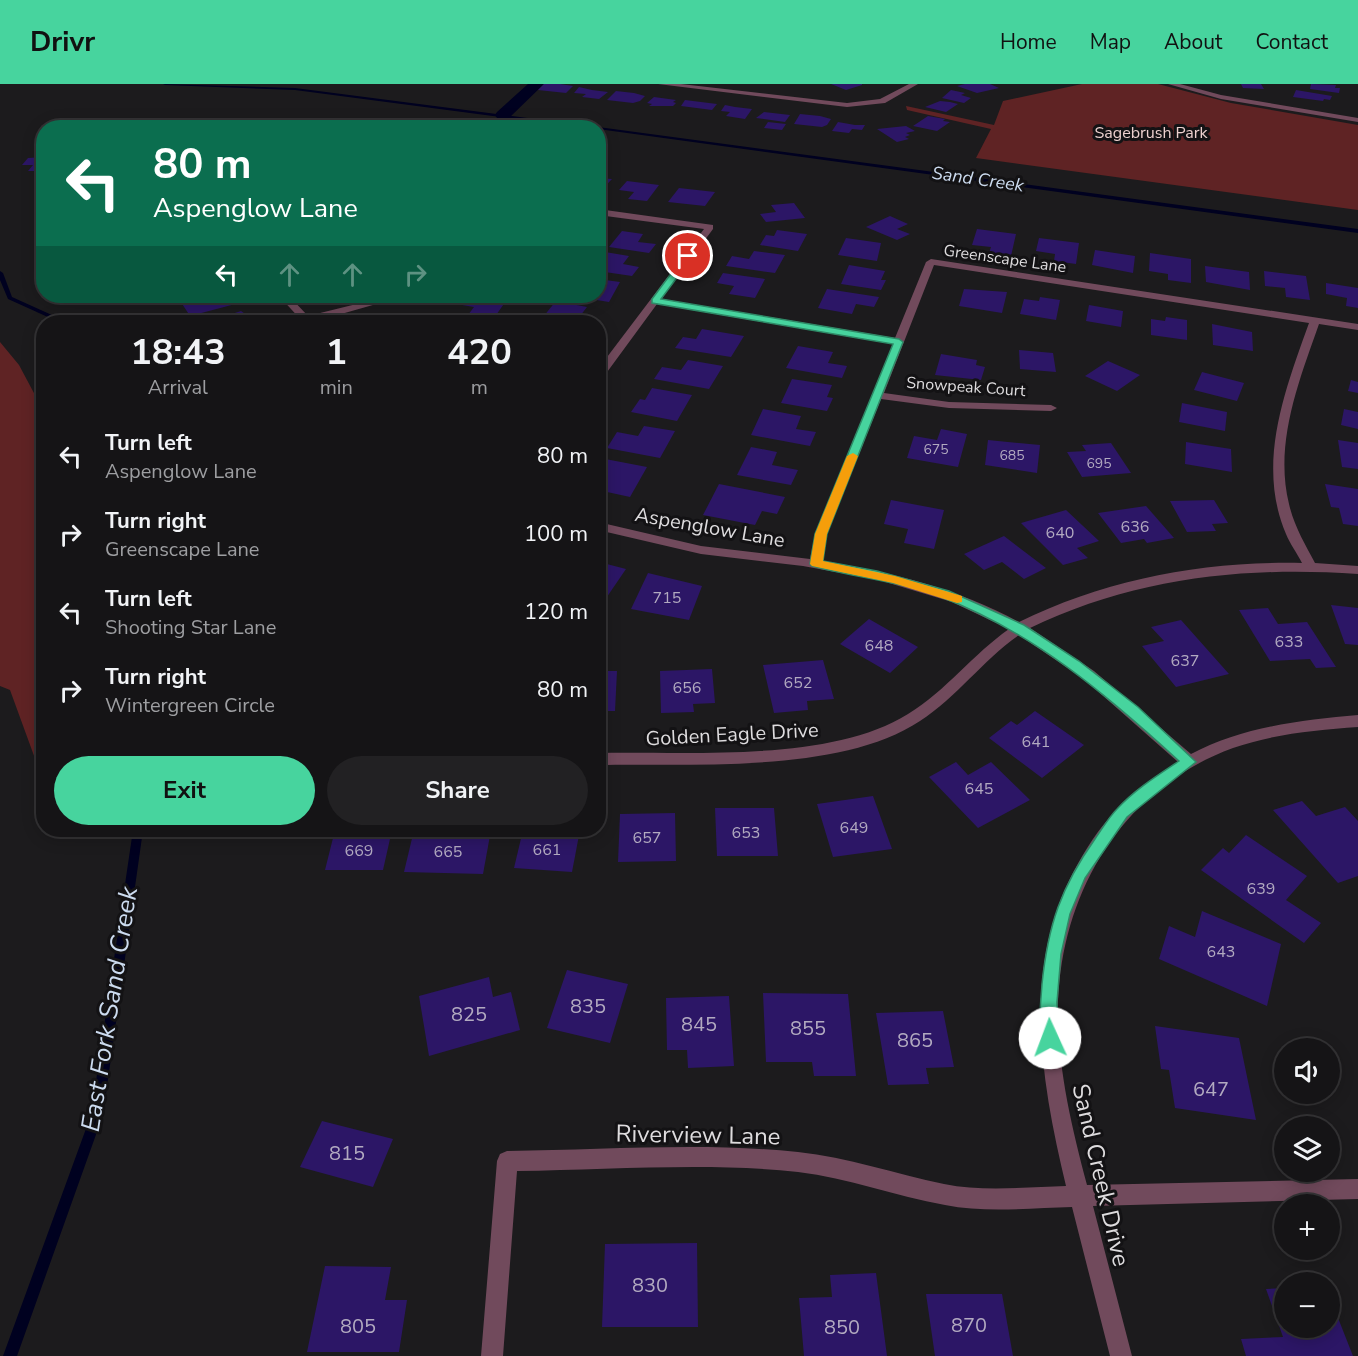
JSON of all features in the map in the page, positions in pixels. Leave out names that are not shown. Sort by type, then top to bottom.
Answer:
[{"type":"street","points":[[663,84],[828,104],[869,104],[891,98],[914,84]]},
{"type":"street","points":[[1172,84],[1221,97],[1358,120]]},
{"type":"street","points":[[869,104],[880,111]]},
{"type":"street","points":[[606,213],[710,227],[606,366]]},
{"type":"street","name":"Greenscape Lane","points":[[816,564],[821,534],[931,262],[1358,327]]},
{"type":"street","points":[[655,301],[899,342]]},
{"type":"street","points":[[290,303],[301,315]]},
{"type":"street","points":[[329,315],[374,303]]},
{"type":"street","points":[[1310,565],[1298,548],[1287,524],[1281,499],[1279,445],[1287,399],[1315,320]]},
{"type":"street","name":"Snowpeak Court","points":[[878,395],[960,406],[1051,408]]},
{"type":"street","name":"Aspenglow Lane","points":[[606,528],[700,549],[816,564],[877,575],[944,594],[1020,628],[1082,670],[1133,711],[1189,762]]},
{"type":"street","name":"Golden Eagle Drive","points":[[606,759],[785,755],[827,750],[896,728],[926,711],[993,647],[1020,628],[1089,597],[1141,583],[1216,571],[1310,565],[1358,570]]},
{"type":"street","name":"Sand Creek Drive","points":[[1121,1356],[1059,1115],[1051,1055],[1049,1002],[1053,954],[1062,914],[1079,874],[1122,813],[1155,785],[1189,762],[1238,742],[1275,731],[1358,720]]},
{"type":"street","name":"Riverview Lane","points":[[492,1356],[507,1161],[739,1158],[798,1162],[846,1169],[946,1195],[1002,1198],[1080,1197]]},
{"type":"street","points":[[1080,1197],[1358,1189]]},
{"type":"green space","name":"Sagebrush Park","points":[[1082,84],[1158,84],[1231,103],[1358,125],[1358,210],[976,158],[991,129],[907,110],[906,106],[994,125],[1003,101]]},
{"type":"green space","points":[[0,342],[19,365],[36,397],[36,761],[10,690],[0,686]]},
{"type":"building","points":[[544,84],[573,86],[566,93],[538,90]]},
{"type":"building","points":[[831,84],[862,84],[862,85],[846,90]]},
{"type":"building","points":[[990,84],[999,88],[977,93],[957,86]]},
{"type":"building","points":[[1241,84],[1261,84],[1264,89],[1243,88]]},
{"type":"building","points":[[1311,84],[1336,85],[1335,88],[1340,88],[1339,93],[1310,89]]},
{"type":"building","points":[[579,87],[608,92],[599,99],[582,97],[586,94],[574,93]]},
{"type":"building","points":[[951,90],[965,93],[961,95],[971,98],[964,103],[942,98]]},
{"type":"building","points":[[1296,90],[1332,96],[1330,100],[1324,99],[1323,101],[1293,97]]},
{"type":"building","points":[[616,91],[645,96],[633,103],[607,100]]},
{"type":"building","points":[[654,97],[676,100],[673,102],[676,103],[673,106],[649,106],[652,104],[647,103]]},
{"type":"building","points":[[685,100],[717,104],[712,110],[681,106]]},
{"type":"building","points":[[940,101],[958,104],[946,112],[925,107]]},
{"type":"building","points":[[725,105],[752,109],[745,119],[726,116],[730,112],[721,111]]},
{"type":"building","points":[[764,112],[790,115],[785,122],[756,118]]},
{"type":"building","points":[[800,114],[831,119],[827,125],[822,127],[794,124]]},
{"type":"building","points":[[928,116],[950,122],[937,131],[913,126]]},
{"type":"building","points":[[768,122],[786,124],[782,130],[764,128]]},
{"type":"building","points":[[838,122],[865,125],[862,130],[852,129],[849,133],[832,131]]},
{"type":"building","points":[[906,126],[915,131],[906,133],[910,135],[905,137],[909,139],[897,142],[877,129]]},
{"type":"building","points":[[28,158],[36,158],[36,171],[28,171],[33,165],[22,165]]},
{"type":"building","points":[[627,181],[659,185],[647,201],[628,199],[634,192],[619,190]]},
{"type":"building","points":[[679,188],[715,192],[705,206],[668,202]]},
{"type":"building","points":[[794,203],[805,218],[766,222],[760,214],[776,212],[771,205]]},
{"type":"building","points":[[890,216],[908,224],[897,229],[910,234],[897,240],[866,227]]},
{"type":"building","points":[[977,229],[1016,234],[1011,256],[989,253],[991,247],[972,245]]},
{"type":"building","points":[[777,230],[807,234],[798,251],[760,245],[766,235],[774,236]]},
{"type":"building","points":[[622,231],[643,234],[638,242],[656,244],[649,253],[609,247]]},
{"type":"building","points":[[846,238],[881,243],[877,261],[838,255]]},
{"type":"building","points":[[1039,238],[1079,243],[1076,264],[1054,261],[1055,254],[1036,251]]},
{"type":"building","points":[[1095,250],[1135,256],[1133,273],[1092,265]]},
{"type":"building","points":[[754,251],[785,255],[775,273],[726,266],[732,256],[749,259]]},
{"type":"building","points":[[606,252],[629,256],[623,264],[639,267],[632,276],[606,272]]},
{"type":"building","points":[[1150,253],[1191,259],[1191,283],[1168,280],[1168,274],[1149,271]]},
{"type":"building","points":[[849,265],[885,271],[881,280],[886,280],[881,290],[841,284]]},
{"type":"building","points":[[1205,266],[1249,272],[1250,290],[1206,282]]},
{"type":"building","points":[[1264,271],[1306,276],[1310,300],[1286,297],[1285,288],[1265,286]]},
{"type":"building","points":[[723,273],[765,279],[755,298],[729,294],[734,286],[717,283]]},
{"type":"building","points":[[606,280],[620,282],[609,302],[606,302]]},
{"type":"building","points":[[1326,283],[1358,288],[1358,308],[1346,306],[1347,298],[1326,294]]},
{"type":"building","points":[[827,289],[879,297],[874,307],[856,304],[852,314],[818,308]]},
{"type":"building","points":[[964,289],[1007,292],[1002,313],[959,306]]},
{"type":"building","points":[[1040,297],[1060,300],[1056,320],[1020,314],[1024,299],[1039,301]]},
{"type":"building","points":[[182,303],[239,303],[194,315],[189,315]]},
{"type":"building","points":[[504,303],[496,315],[468,315],[474,307],[456,304]]},
{"type":"building","points":[[554,303],[587,307],[581,315],[545,315]]},
{"type":"building","points":[[1089,305],[1123,311],[1121,327],[1086,321]]},
{"type":"building","points":[[241,311],[246,315],[229,315]]},
{"type":"building","points":[[1166,317],[1187,320],[1187,340],[1151,335],[1151,319],[1165,321]]},
{"type":"building","points":[[1212,324],[1252,332],[1253,351],[1213,345]]},
{"type":"building","points":[[702,329],[744,336],[731,357],[675,348],[683,337],[696,339]]},
{"type":"building","points":[[798,346],[833,352],[828,363],[847,366],[842,378],[786,368]]},
{"type":"building","points":[[1019,350],[1053,353],[1056,372],[1020,369]]},
{"type":"building","points":[[941,354],[977,360],[976,365],[985,367],[981,380],[935,375]]},
{"type":"building","points":[[688,360],[723,366],[709,389],[654,379],[662,367],[681,370]]},
{"type":"building","points":[[1108,361],[1140,375],[1117,391],[1085,376]]},
{"type":"building","points":[[1202,372],[1244,383],[1237,401],[1194,390]]},
{"type":"building","points":[[792,379],[832,385],[827,397],[833,398],[827,411],[781,403]]},
{"type":"building","points":[[1351,380],[1358,382],[1358,393],[1348,391]]},
{"type":"building","points":[[652,388],[692,395],[677,421],[631,412],[640,399],[645,400]]},
{"type":"building","points":[[1182,403],[1227,412],[1225,431],[1179,422]]},
{"type":"building","points":[[763,409],[801,416],[796,429],[816,432],[810,446],[751,435]]},
{"type":"building","points":[[1344,409],[1358,412],[1358,429],[1341,425]]},
{"type":"building","points":[[644,426],[675,431],[660,458],[607,448],[617,432],[638,436]]},
{"type":"building","points":[[941,429],[967,434],[958,467],[907,458],[914,436],[937,440]]},
{"type":"building","points":[[988,440],[1040,445],[1037,473],[985,465]]},
{"type":"building","points":[[1338,440],[1358,443],[1358,469],[1342,467]]},
{"type":"building","points":[[1186,442],[1231,449],[1232,472],[1185,464]]},
{"type":"building","points":[[1111,443],[1131,473],[1082,477],[1067,452],[1086,451],[1082,445]]},
{"type":"building","points":[[751,447],[777,452],[772,465],[798,470],[791,485],[737,475]]},
{"type":"building","points":[[606,459],[647,467],[630,497],[606,492]]},
{"type":"building","points":[[719,484],[785,497],[777,514],[762,511],[755,525],[703,515]]},
{"type":"building","points":[[1325,484],[1358,489],[1358,526],[1343,524],[1339,508],[1331,507]]},
{"type":"building","points":[[891,500],[944,510],[934,549],[904,543],[908,529],[884,524]]},
{"type":"building","points":[[1214,500],[1228,523],[1212,524],[1216,531],[1187,532],[1170,501]]},
{"type":"building","points":[[1146,506],[1174,538],[1147,543],[1144,539],[1121,543],[1098,513]]},
{"type":"building","points":[[1066,510],[1099,541],[1077,548],[1088,558],[1063,565],[1021,523]]},
{"type":"building","points":[[1004,536],[1046,568],[1024,579],[1002,562],[984,570],[964,554]]},
{"type":"building","points":[[606,564],[626,569],[606,598]]},
{"type":"building","points":[[648,573],[702,586],[689,620],[631,609]]},
{"type":"building","points":[[1331,605],[1358,608],[1358,645],[1345,644]]},
{"type":"building","points":[[1268,608],[1278,624],[1307,622],[1336,667],[1316,668],[1310,659],[1270,661],[1239,610]]},
{"type":"building","points":[[869,619],[918,647],[890,673],[840,644]]},
{"type":"building","points":[[1181,620],[1229,674],[1176,687],[1142,646],[1164,641],[1151,627]]},
{"type":"building","points":[[823,660],[834,699],[807,701],[808,710],[774,713],[763,665]]},
{"type":"building","points":[[712,669],[715,703],[693,704],[694,712],[661,713],[660,671]]},
{"type":"building","points":[[606,671],[617,671],[615,711],[606,711]]},
{"type":"building","points":[[1035,711],[1084,745],[1042,778],[989,738],[1011,721],[1017,725]]},
{"type":"building","points":[[956,762],[968,775],[991,762],[1030,800],[978,828],[929,777]]},
{"type":"building","points":[[873,796],[892,849],[833,857],[817,804]]},
{"type":"building","points":[[1302,801],[1316,816],[1345,807],[1358,821],[1358,876],[1338,883],[1273,810]]},
{"type":"building","points":[[715,808],[774,808],[778,856],[717,856]]},
{"type":"building","points":[[675,813],[676,861],[618,862],[620,814]]},
{"type":"building","points":[[1246,835],[1307,876],[1286,900],[1321,923],[1304,943],[1201,870],[1223,848],[1229,853]]},
{"type":"building","points":[[333,837],[390,837],[383,870],[325,870]]},
{"type":"building","points":[[412,837],[490,837],[483,874],[404,872]]},
{"type":"building","points":[[521,837],[579,837],[572,872],[514,868]]},
{"type":"building","points":[[1202,911],[1281,944],[1267,1006],[1159,959],[1169,926],[1195,937]]},
{"type":"building","points":[[567,970],[628,984],[610,1043],[547,1028]]},
{"type":"building","points":[[489,977],[493,997],[511,992],[520,1030],[429,1056],[419,996]]},
{"type":"building","points":[[763,993],[848,994],[856,1076],[814,1076],[812,1062],[766,1062]]},
{"type":"building","points":[[729,996],[734,1066],[688,1068],[687,1050],[667,1050],[666,998]]},
{"type":"building","points":[[943,1011],[954,1067],[926,1068],[929,1084],[888,1085],[876,1013]]},
{"type":"building","points":[[1155,1026],[1239,1038],[1256,1120],[1175,1108],[1169,1070],[1161,1069]]},
{"type":"building","points":[[322,1121],[393,1139],[373,1187],[300,1167]]},
{"type":"building","points":[[697,1243],[698,1327],[602,1327],[605,1244]]},
{"type":"building","points":[[325,1266],[391,1267],[385,1300],[407,1300],[399,1352],[307,1352]]},
{"type":"building","points":[[876,1273],[887,1356],[804,1356],[799,1298],[832,1297],[830,1275]]},
{"type":"building","points":[[1266,1289],[1274,1289],[1274,1312]]},
{"type":"building","points":[[926,1294],[1002,1294],[1013,1356],[935,1356]]},
{"type":"building","points":[[1340,1323],[1353,1356],[1246,1356],[1241,1339],[1340,1338]]},
{"type":"waterway","name":"Sand Creek","points":[[165,84],[295,89],[535,120]]},
{"type":"waterway","points":[[503,115],[537,84]]},
{"type":"waterway","name":"Sand Creek","points":[[606,129],[1358,231]]},
{"type":"waterway","name":"East Fork Sand Creek","points":[[0,273],[10,298],[48,315]]},
{"type":"waterway","name":"East Fork Sand Creek","points":[[10,1356],[97,1115],[137,837]]},
{"type":"slow traffic","points":[[853,456],[821,534],[816,564],[877,575],[957,599]]},
{"type":"route","points":[[688,256],[655,301],[899,342],[821,534],[816,564],[877,575],[944,594],[1020,628],[1075,664],[1133,711],[1189,762],[1155,785],[1122,813],[1079,874],[1062,914],[1053,954],[1049,1002],[1050,1038]]}]
